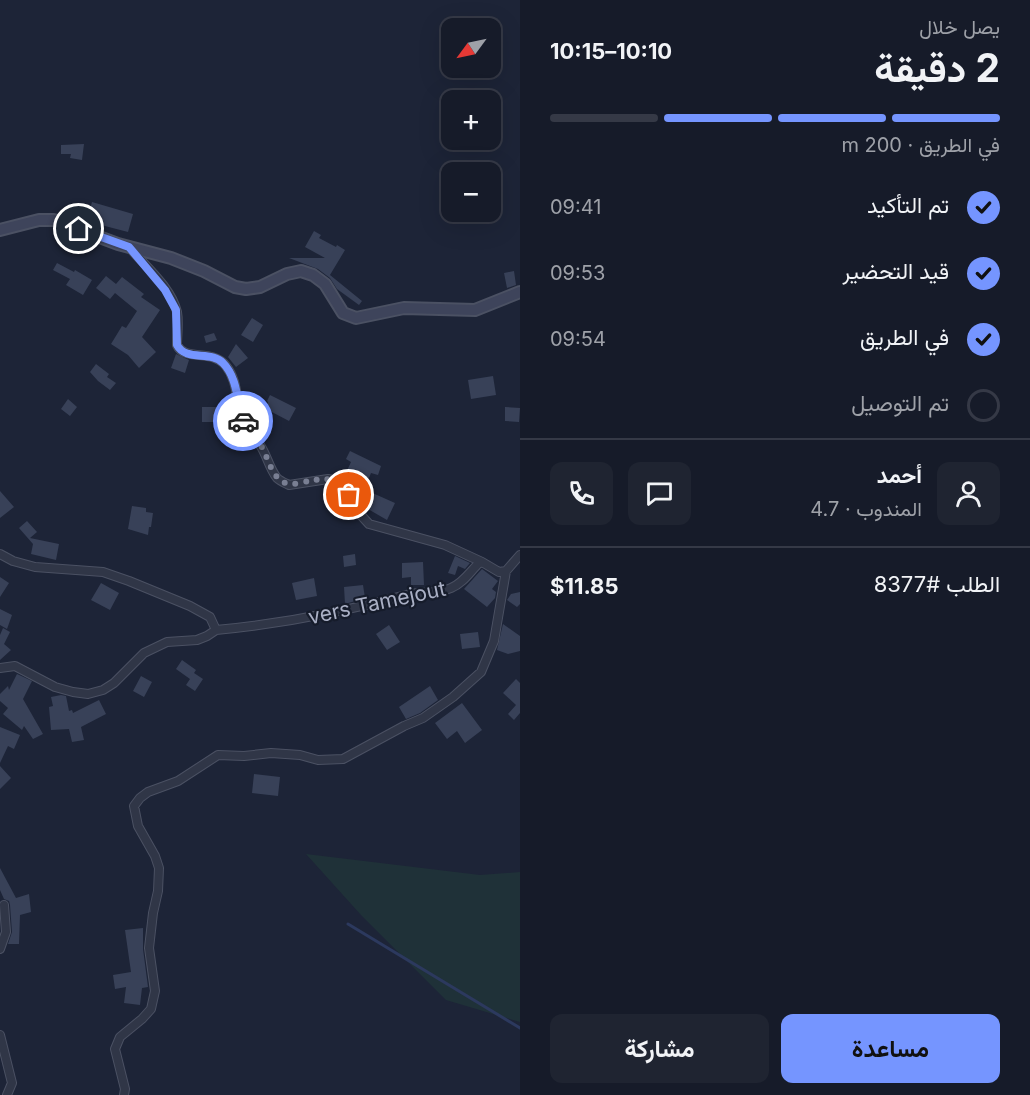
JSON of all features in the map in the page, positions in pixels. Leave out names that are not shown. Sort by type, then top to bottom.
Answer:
[{"type":"street","points":[[0,230],[39,220],[54,220],[129,247],[171,258],[235,287],[246,289],[260,287],[287,274],[301,271],[313,275],[324,284],[343,313],[356,318],[404,308],[475,310],[520,292]]},
{"type":"street","points":[[129,247],[172,300],[176,310],[177,345],[180,350],[188,354],[209,355],[225,364],[237,391],[246,429],[261,446],[277,478],[289,485],[328,479],[338,481],[345,488],[358,512],[369,524],[445,545],[499,572],[506,571]]},
{"type":"street","points":[[0,554],[13,561],[35,567],[103,572],[129,581],[190,606],[210,617],[216,630]]},
{"type":"street","points":[[124,1095],[115,1050],[120,1037],[152,1009],[155,991],[149,948],[158,891],[159,868],[138,826],[134,806],[148,792],[178,781],[218,755],[244,756],[271,753],[300,755],[318,760],[343,759],[423,718],[453,697],[482,672],[494,641],[506,571],[520,555]]},
{"type":"street","name":"vers Tamejout","points":[[0,668],[15,666],[55,687],[88,694],[103,690],[144,653],[167,642],[197,640],[216,630],[272,625],[359,608],[409,594],[443,591],[454,587],[482,562]]},
{"type":"street","points":[[0,949],[6,932],[4,905]]},
{"type":"street","points":[[0,1035],[12,1083],[7,1095]]},
{"type":"shaded area","points":[[306,854],[480,875],[520,872],[520,1022],[446,1000],[361,915]]},
{"type":"building","points":[[84,144],[82,160],[70,158],[71,154],[61,154],[61,145]]},
{"type":"building","points":[[92,202],[133,214],[128,232],[78,219],[81,207],[90,209]]},
{"type":"building","points":[[314,231],[321,235],[319,238],[345,250],[330,275],[362,301],[359,305],[337,289],[330,278],[318,269],[289,258],[325,258],[305,247]]},
{"type":"building","points":[[57,263],[92,280],[83,295],[66,285],[70,279],[53,270]]},
{"type":"building","points":[[514,271],[516,285],[507,288],[504,273]]},
{"type":"building","points":[[106,276],[116,284],[122,277],[144,294],[141,297],[160,310],[142,337],[156,352],[139,368],[128,355],[111,344],[122,326],[126,328],[137,311],[115,293],[110,299],[96,288]]},
{"type":"building","points":[[252,318],[263,325],[253,342],[241,335]]},
{"type":"building","points":[[214,333],[217,340],[206,343],[204,336]]},
{"type":"building","points":[[236,344],[248,358],[236,367],[228,357]]},
{"type":"building","points":[[176,354],[189,360],[185,373],[171,368]]},
{"type":"building","points":[[96,364],[109,374],[107,377],[116,383],[110,390],[90,372]]},
{"type":"building","points":[[493,376],[496,395],[471,399],[468,380]]},
{"type":"building","points":[[270,395],[296,408],[289,421],[268,410],[267,401]]},
{"type":"building","points":[[68,399],[77,407],[70,416],[61,409]]},
{"type":"building","points":[[202,407],[218,407],[218,413],[235,414],[237,434],[218,433],[219,422],[202,422]]},
{"type":"building","points":[[505,407],[520,408],[519,422],[505,421]]},
{"type":"building","points":[[350,451],[381,466],[378,475],[371,473],[365,488],[357,492],[351,485],[358,480],[345,475],[351,462],[346,459]]},
{"type":"building","points":[[0,491],[14,507],[0,518]]},
{"type":"building","points":[[368,491],[395,503],[387,520],[361,505]]},
{"type":"building","points":[[132,506],[146,508],[146,512],[153,513],[148,535],[128,529]]},
{"type":"building","points":[[27,521],[37,532],[30,538],[59,544],[56,560],[31,554],[33,544],[19,528]]},
{"type":"building","points":[[355,554],[356,565],[344,567],[343,556]]},
{"type":"building","points":[[455,556],[470,563],[465,569],[458,566],[455,575],[448,573]]},
{"type":"building","points":[[423,562],[424,585],[411,585],[411,577],[402,578],[402,563]]},
{"type":"building","points":[[482,569],[498,581],[492,589],[496,592],[495,598],[487,607],[464,589]]},
{"type":"building","points":[[0,577],[9,583],[0,597]]},
{"type":"building","points":[[314,578],[317,596],[296,600],[292,583]]},
{"type":"building","points":[[101,583],[119,593],[110,610],[91,600]]},
{"type":"building","points":[[363,585],[365,598],[345,604],[344,587]]},
{"type":"building","points":[[520,592],[520,604],[517,607],[507,600],[511,594]]},
{"type":"building","points":[[0,609],[12,615],[7,629],[0,625]]},
{"type":"building","points":[[503,624],[520,636],[520,651],[508,654],[497,650]]},
{"type":"building","points":[[389,625],[400,642],[387,650],[376,634]]},
{"type":"building","points":[[3,628],[10,632],[4,644],[11,650],[0,660],[0,635]]},
{"type":"building","points":[[478,632],[480,647],[462,649],[460,634]]},
{"type":"building","points":[[182,660],[196,670],[194,673],[203,679],[195,691],[186,685],[190,679],[176,669]]},
{"type":"building","points":[[17,674],[32,681],[23,699],[43,734],[33,739],[24,726],[22,730],[3,714],[8,708],[0,701],[0,694],[8,686],[9,690]]},
{"type":"building","points":[[141,676],[152,682],[144,697],[133,691]]},
{"type":"building","points":[[516,679],[520,683],[520,713],[514,720],[508,714],[516,705],[503,693]]},
{"type":"building","points":[[430,686],[438,700],[420,713],[406,719],[399,707]]},
{"type":"building","points":[[66,696],[69,711],[72,710],[73,713],[99,700],[106,714],[81,727],[84,740],[72,742],[69,729],[51,730],[49,707],[53,706],[51,697]]},
{"type":"building","points":[[462,703],[482,730],[465,743],[457,731],[447,739],[435,723]]},
{"type":"building","points":[[0,727],[20,735],[14,749],[8,746],[0,763]]},
{"type":"building","points":[[0,766],[11,778],[0,789]]},
{"type":"building","points":[[254,774],[280,777],[278,796],[252,793]]},
{"type":"building","points":[[0,868],[16,898],[29,894],[31,912],[20,915],[19,944],[8,944],[12,932],[10,905],[0,890]]},
{"type":"building","points":[[143,928],[148,987],[142,988],[140,1005],[124,1003],[126,987],[115,989],[113,975],[131,972],[125,930]]},
{"type":"waterway","points":[[348,924],[520,1028]]},
{"type":"way so far","points":[[243,421],[246,429],[261,446],[277,478],[289,485],[328,479],[338,481],[349,495]]},
{"type":"route","points":[[79,229],[129,247],[172,300],[178,318],[177,345],[180,350],[188,354],[209,355],[225,364],[237,391],[243,421]]}]
